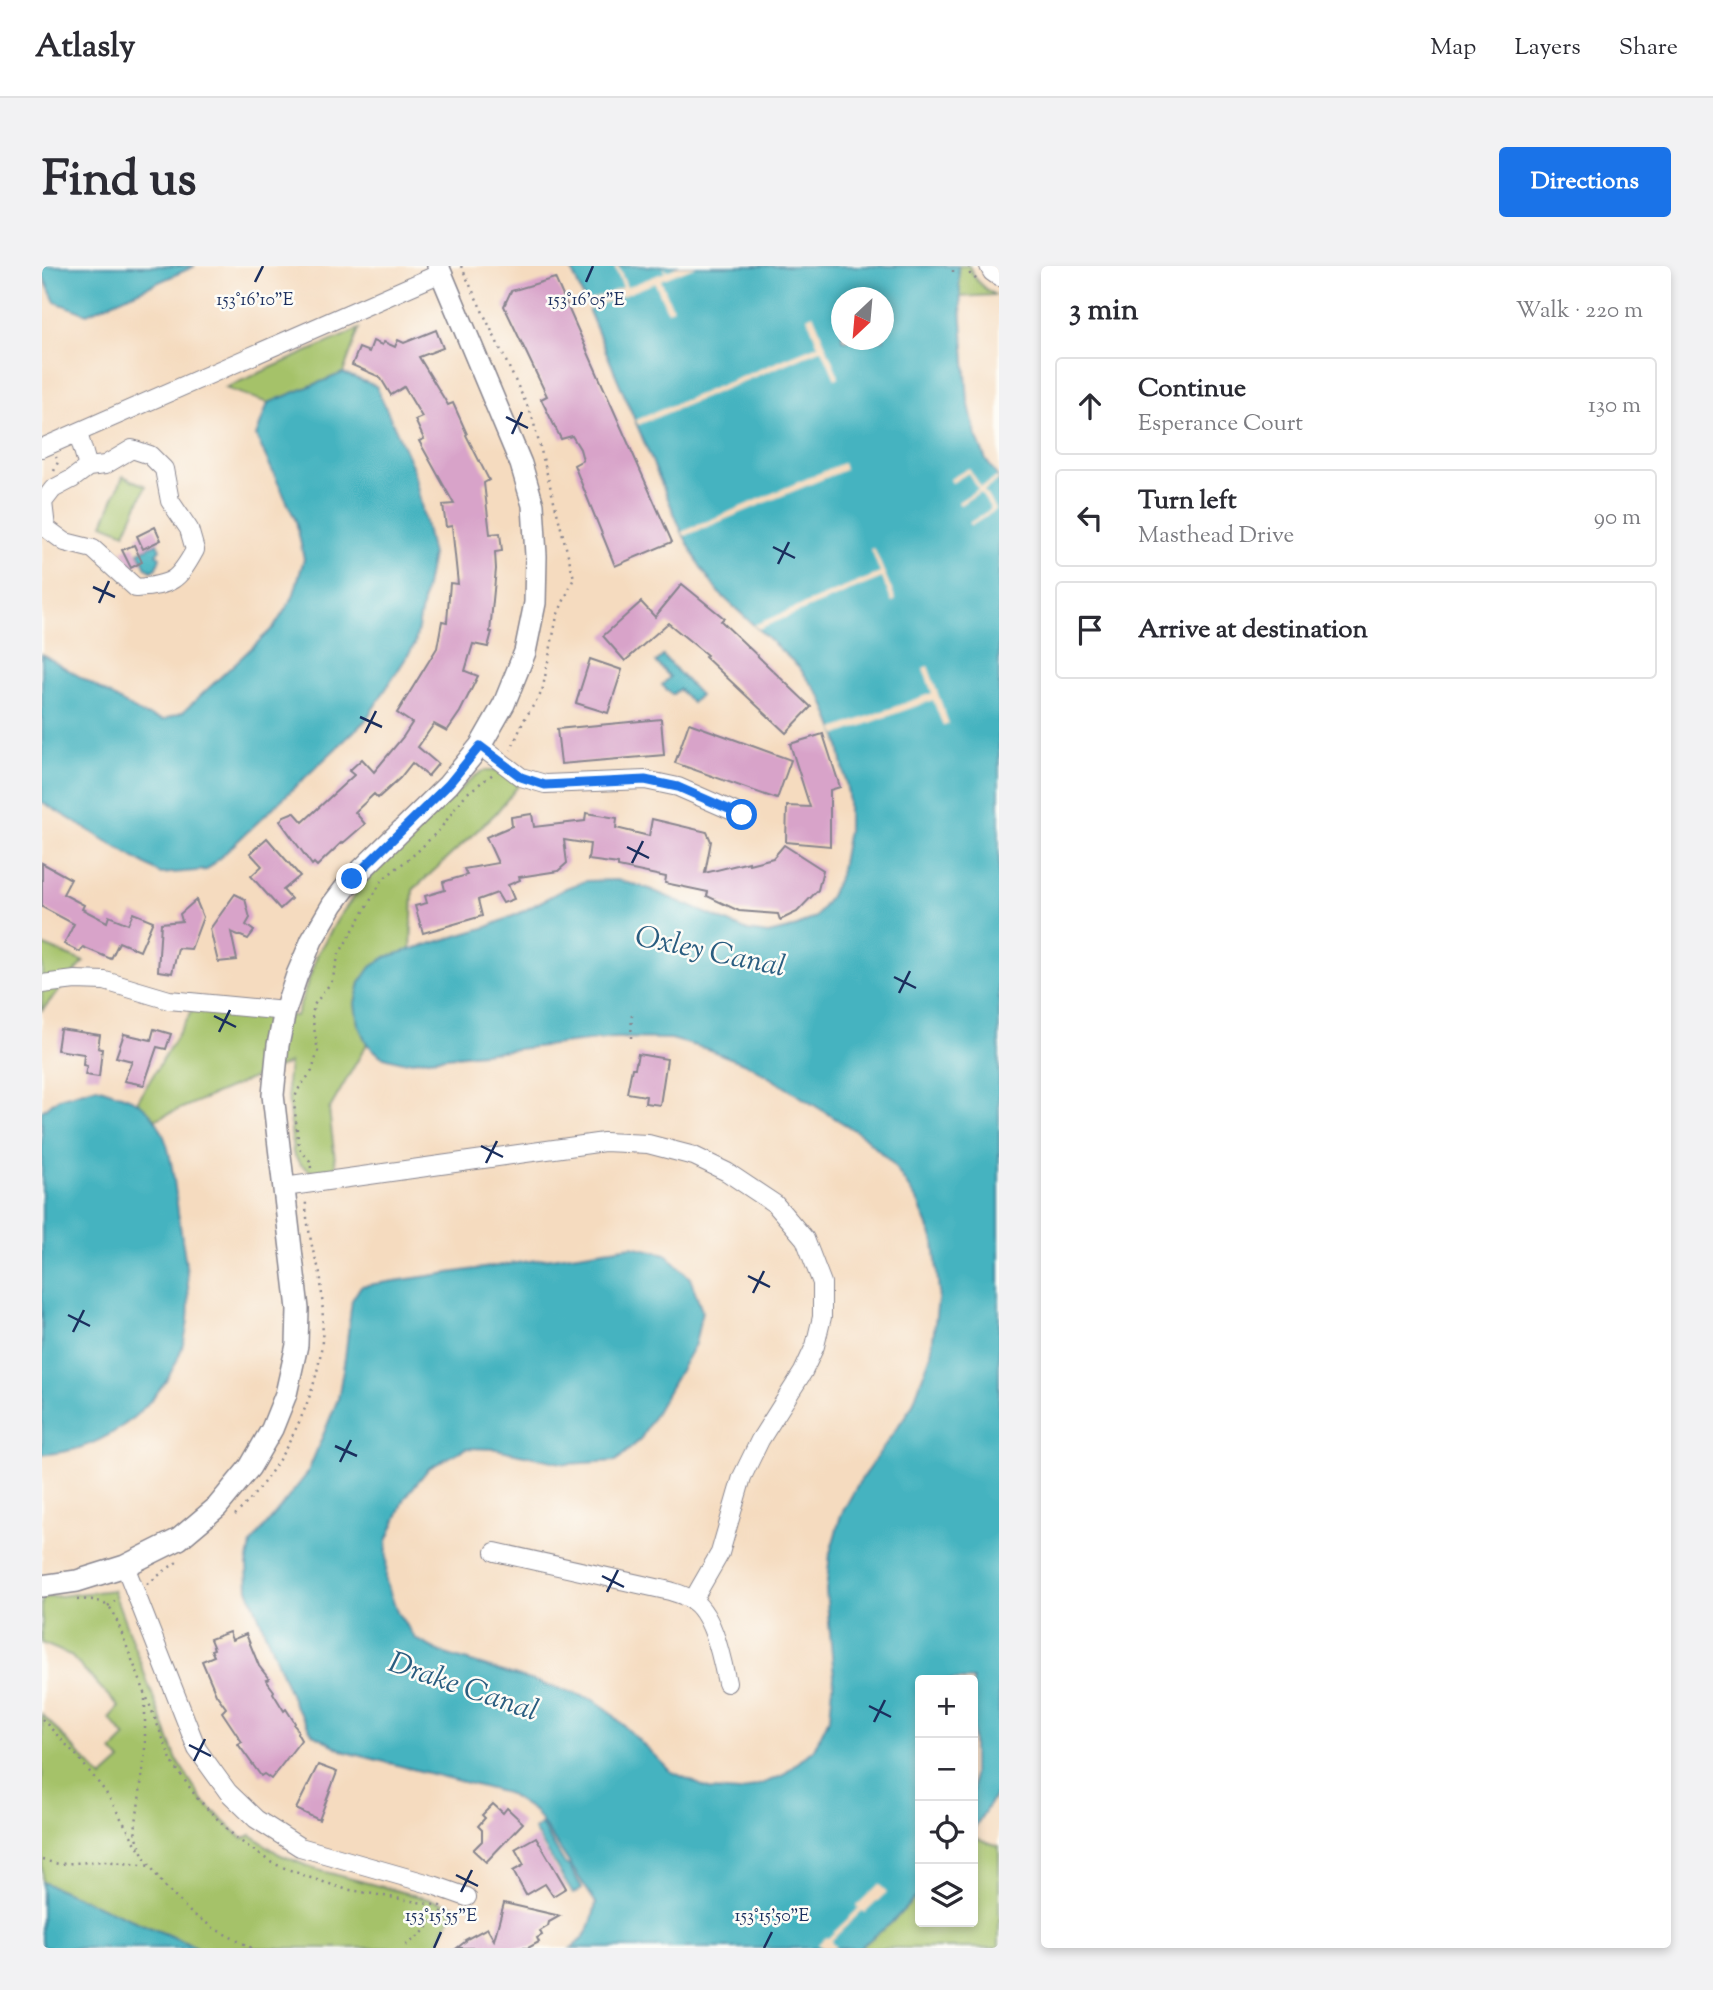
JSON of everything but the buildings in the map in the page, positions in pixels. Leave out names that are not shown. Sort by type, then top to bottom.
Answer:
[{"type":"street","points":[[989,266],[999,277]]},
{"type":"street","points":[[42,1586],[78,1581],[125,1566],[179,1539],[217,1507],[250,1468],[272,1429],[286,1394],[297,1345],[298,1309],[273,1095],[278,1045],[285,1011],[312,940],[352,879],[448,785],[480,746],[504,704],[525,652],[536,603],[533,505],[521,464],[447,268],[47,446]]},
{"type":"street","points":[[78,433],[88,467]]},
{"type":"street","points":[[132,449],[150,455],[164,469],[170,501],[189,529],[195,550],[183,572],[163,586],[136,588],[93,549],[65,542],[46,528],[43,502],[53,489],[61,485],[88,467],[105,465],[132,449]]},
{"type":"street","points":[[480,746],[521,777],[545,785],[645,780],[678,787],[742,815]]},
{"type":"street","points":[[42,984],[75,980],[105,981],[169,1000],[285,1011]]},
{"type":"street","points":[[284,1187],[604,1142],[648,1144],[694,1156],[727,1172],[775,1204],[805,1239],[822,1283],[822,1317],[815,1346],[803,1372],[760,1440],[742,1477],[719,1553],[693,1600]]},
{"type":"street","points":[[495,1552],[670,1591],[693,1600],[709,1622],[719,1646],[727,1683]]},
{"type":"street","points":[[125,1566],[197,1749],[228,1792],[256,1819],[300,1847],[467,1897]]},
{"type":"path","points":[[953,266],[953,272]]},
{"type":"path","points":[[230,1519],[250,1501],[280,1459],[306,1402],[320,1357],[321,1279],[305,1201],[312,1183],[310,1161],[299,1147],[293,1103],[297,1091],[312,1071],[318,1051],[312,1016],[314,1004],[332,981],[339,954],[383,879],[416,853],[440,829],[466,794],[505,765],[524,720],[542,692],[557,616],[574,578],[532,416],[447,268]]},
{"type":"path","points":[[47,446],[58,462],[49,476],[61,485]]},
{"type":"path","points":[[631,1038],[632,1014]]},
{"type":"path","points":[[108,1606],[153,1581],[187,1555]]},
{"type":"path","points":[[77,1600],[100,1601],[113,1611],[145,1696],[145,1754],[135,1831],[143,1854]]},
{"type":"path","points":[[42,1719],[105,1791],[164,1886],[190,1912],[252,1948]]},
{"type":"path","points":[[42,1860],[59,1864],[105,1861],[151,1866]]},
{"type":"green space","points":[[958,266],[969,266],[979,283],[995,295],[959,297]]},
{"type":"green space","points":[[359,329],[343,373],[268,403],[225,388]]},
{"type":"green space","points":[[123,476],[146,486],[125,533],[103,524]]},
{"type":"green space","points":[[483,771],[497,771],[519,785],[495,814],[413,890],[411,950],[386,957],[360,983],[355,1003],[358,1024],[367,1044],[329,1110],[336,1168],[312,1172],[300,1164],[293,1153],[287,1084],[289,1063],[156,1119],[137,1102],[193,1009],[296,1016],[318,953],[339,917],[364,883],[472,778]]},
{"type":"green space","points":[[42,945],[84,962],[42,1010]]},
{"type":"green space","points":[[113,1590],[177,1760],[203,1801],[243,1839],[251,1835],[279,1854],[314,1869],[455,1906],[438,1944],[441,1948],[199,1948],[42,1882],[42,1714],[102,1778],[121,1761],[112,1751],[126,1737],[109,1718],[119,1707],[70,1655],[42,1643],[42,1598]]},
{"type":"green space","points":[[978,1839],[999,1846],[999,1948],[859,1948],[890,1924],[915,1898],[915,1927],[978,1927]]},
{"type":"water","points":[[42,266],[195,266],[87,314],[55,302],[42,274]]},
{"type":"water","points":[[570,266],[958,266],[968,401],[976,435],[986,460],[999,479],[999,1789],[978,1822],[978,1675],[915,1675],[915,1898],[890,1924],[859,1948],[571,1948],[582,1939],[589,1928],[596,1903],[535,1812],[506,1793],[346,1752],[313,1734],[294,1704],[248,1589],[247,1565],[251,1544],[307,1474],[338,1399],[352,1300],[361,1286],[632,1246],[666,1254],[690,1278],[702,1311],[695,1344],[640,1440],[616,1461],[566,1464],[496,1449],[466,1448],[429,1468],[405,1498],[387,1541],[386,1581],[397,1612],[416,1639],[442,1653],[592,1699],[607,1709],[670,1771],[711,1790],[740,1792],[782,1776],[814,1749],[830,1716],[834,1676],[826,1591],[830,1553],[841,1515],[858,1484],[912,1406],[931,1354],[939,1292],[934,1241],[918,1202],[892,1163],[862,1135],[751,1066],[707,1049],[671,1039],[614,1038],[402,1062],[381,1056],[367,1044],[358,1024],[355,1003],[360,983],[371,967],[386,957],[487,927],[585,881],[617,880],[647,888],[748,931],[768,934],[793,928],[816,917],[840,875],[848,830],[848,794],[837,735],[822,698],[798,666],[718,592],[682,532]]},
{"type":"water","points":[[343,373],[376,386],[413,468],[432,555],[415,644],[365,721],[207,870],[161,874],[42,802],[42,654],[142,714],[163,720],[183,712],[274,627],[293,597],[304,559],[296,521],[256,436],[268,403]]},
{"type":"water","points":[[157,543],[160,549],[156,554],[160,557],[157,568],[152,571],[146,568],[139,552]]},
{"type":"water","points":[[663,656],[700,695],[692,703],[679,689],[672,695],[662,685],[670,677],[656,662]]},
{"type":"water","points":[[97,1087],[137,1102],[149,1112],[165,1139],[173,1171],[186,1270],[188,1320],[176,1362],[165,1382],[136,1415],[99,1440],[74,1449],[42,1455],[42,1111],[59,1098]]},
{"type":"water","points":[[541,1824],[581,1886],[582,1889],[573,1894],[534,1830]]},
{"type":"water","points":[[42,1882],[199,1948],[42,1948]]},
{"type":"pier","points":[[614,266],[618,266],[627,287],[665,272],[663,266],[667,271],[679,266],[696,266],[661,280],[673,309],[667,311],[655,283],[587,310],[584,303],[623,287]]},
{"type":"pier","points":[[813,314],[839,377],[835,379],[822,349],[638,425],[636,420],[818,345],[807,317]]},
{"type":"pier","points":[[843,463],[845,470],[685,536],[682,532]]},
{"type":"pier","points":[[969,468],[981,487],[997,477],[999,479],[984,491],[996,510],[971,526],[969,523],[991,509],[980,492],[960,505],[958,502],[978,489],[968,473],[952,483],[950,479]]},
{"type":"pier","points":[[874,548],[896,600],[892,602],[882,578],[758,629],[754,625],[880,573],[871,549]]},
{"type":"pier","points":[[928,666],[949,724],[943,726],[933,700],[837,735],[834,729],[932,693],[923,668]]},
{"type":"pier","points":[[879,1884],[887,1892],[865,1913],[862,1911],[831,1941],[836,1948],[822,1948],[818,1944],[859,1908],[857,1905]]},
{"type":"route","points":[[352,879],[448,785],[480,746],[521,777],[545,785],[645,780],[678,787],[742,815]]},
{"type":"water label","name":"Oxley Canal","points":[[710,953]]},
{"type":"water label","name":"Drake Canal","points":[[463,1688]]}]
